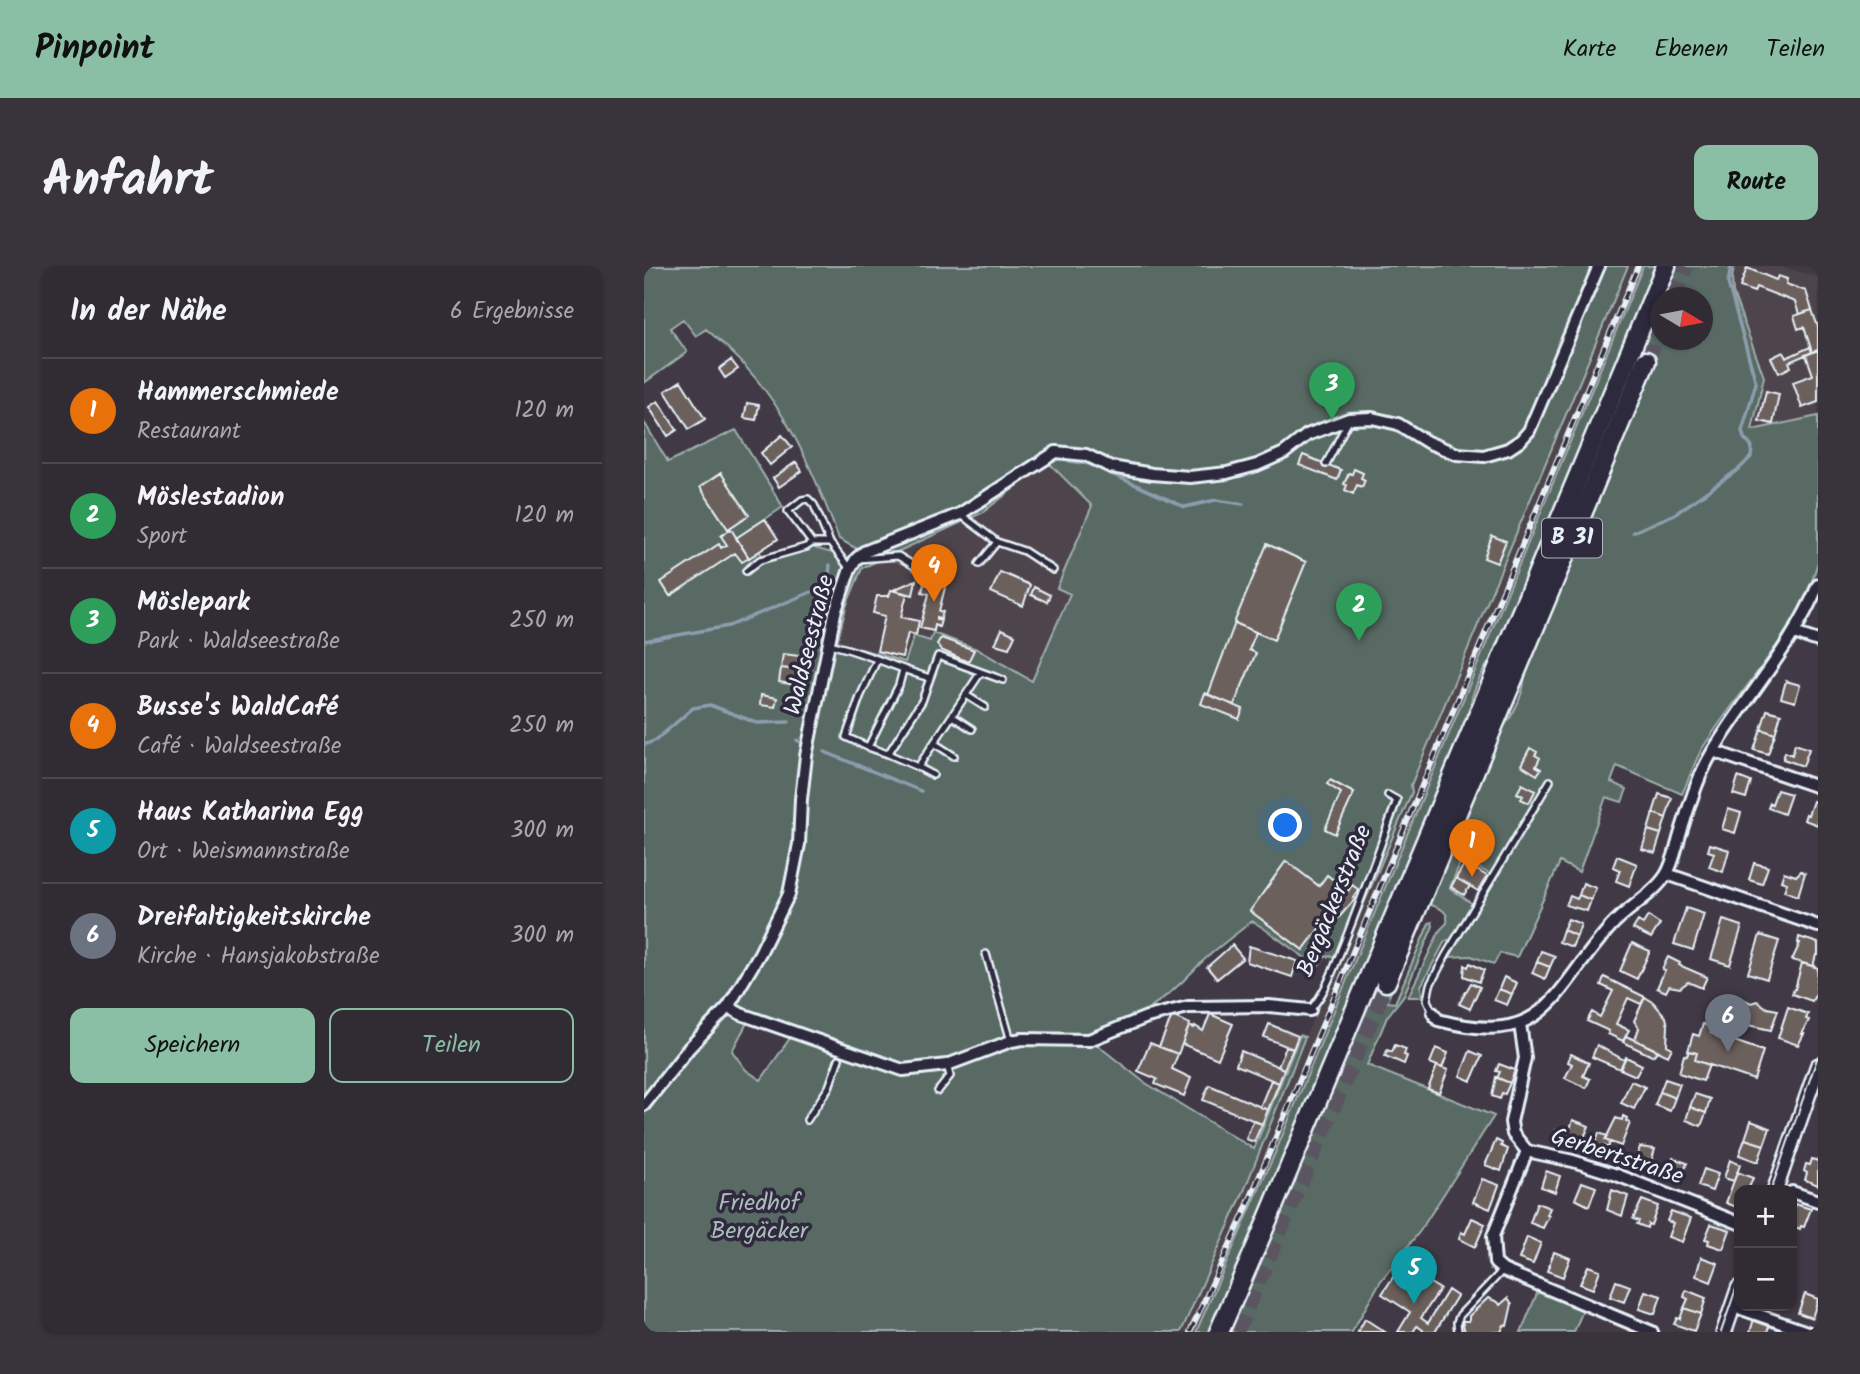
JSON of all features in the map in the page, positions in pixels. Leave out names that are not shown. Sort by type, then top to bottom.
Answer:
[{"type":"highway","name":"B 31","points":[[1219,1332],[1261,1238],[1665,266]]},
{"type":"highway","name":"B 31","points":[[1386,982],[1646,361]]},
{"type":"street","name":"Waldseestraße","points":[[644,1105],[690,1048],[728,1007],[760,953],[789,894],[799,844],[806,756],[835,613],[853,564],[864,552],[960,514],[1056,452],[1086,455],[1111,467],[1190,477],[1227,473],[1284,453],[1307,435],[1349,419],[1372,418],[1398,424],[1427,442],[1457,454],[1484,456],[1508,449],[1529,432],[1599,266]]},
{"type":"street","points":[[1433,1013],[1438,1020],[1456,1025],[1496,1027],[1520,1024],[1537,1016],[1547,1008],[1611,926],[1657,887],[1667,874],[1692,796],[1713,751],[1807,613],[1818,585]]},
{"type":"street","points":[[1794,633],[1818,641]]},
{"type":"street","points":[[1713,751],[1818,787]]},
{"type":"street","points":[[1667,874],[1818,926]]},
{"type":"street","name":"Bergäckerstraße","points":[[728,1007],[741,1014],[904,1070],[947,1065],[1023,1039],[1076,1042],[1089,1040],[1147,1017],[1188,1007],[1261,1006],[1310,1010]]},
{"type":"street","name":"Gerbertstraße","points":[[1520,1024],[1525,1058],[1511,1122],[1513,1134],[1527,1151],[1573,1161],[1617,1175],[1734,1221]]},
{"type":"street","points":[[1780,1185],[1818,1069]]},
{"type":"street","points":[[1527,1151],[1493,1237],[1495,1263],[1503,1270],[1652,1332]]},
{"type":"street","points":[[1797,1194],[1818,1201]]},
{"type":"street","points":[[1724,1332],[1734,1303]]},
{"type":"street","points":[[1733,1306],[1807,1332]]},
{"type":"lane","points":[[1326,464],[1349,419]]},
{"type":"lane","points":[[812,543],[789,511],[802,500],[808,499],[814,505],[830,543],[853,564],[898,556],[921,570]]},
{"type":"lane","points":[[960,514],[997,542],[1024,551],[1053,570]]},
{"type":"lane","points":[[979,564],[997,542]]},
{"type":"lane","points":[[746,571],[760,560],[812,543],[830,543]]},
{"type":"lane","points":[[829,644],[848,648],[930,678]]},
{"type":"lane","points":[[888,754],[922,701],[938,656],[1003,680]]},
{"type":"lane","points":[[877,660],[846,737],[933,775]]},
{"type":"lane","points":[[868,747],[899,685],[903,670]]},
{"type":"lane","points":[[918,767],[981,672]]},
{"type":"lane","points":[[966,695],[985,708]]},
{"type":"lane","points":[[952,716],[972,729]]},
{"type":"lane","points":[[934,743],[954,756]]},
{"type":"lane","points":[[1433,1013],[1427,1000],[1430,985],[1550,781]]},
{"type":"lane","name":"Bergäckerstraße","points":[[1310,1010],[1317,1003],[1336,962],[1368,882],[1397,800],[1388,795]]},
{"type":"lane","points":[[986,954],[1011,1041]]},
{"type":"lane","points":[[807,1120],[829,1087],[839,1059]]},
{"type":"lane","points":[[938,1091],[950,1076],[947,1065]]},
{"type":"lane","points":[[1458,1332],[1457,1322],[1460,1315],[1503,1270]]},
{"type":"shaded area","points":[[1628,266],[1643,266],[1275,1153],[1196,1332],[1181,1332],[1223,1241],[1305,1037],[1412,792],[1411,785]]},
{"type":"shaded area","points":[[1734,266],[1776,266],[1818,277],[1818,416],[1752,431],[1732,279]]},
{"type":"shaded area","points":[[1048,462],[1092,506],[1058,587],[1070,593],[1032,681],[977,649],[933,634],[930,641],[905,662],[836,642],[847,604],[862,568],[982,513]]},
{"type":"green space","name":"Friedhof Bergäcker","points":[[644,266],[1628,266],[1411,785],[1412,792],[1340,959],[1325,957],[1318,966],[1252,921],[1207,957],[1161,1000],[1136,1015],[1094,1031],[1096,1044],[1144,1082],[1254,1149],[1300,1035],[1305,1037],[1244,1191],[1181,1332],[644,1332],[644,422],[668,462],[736,430],[783,507],[737,538],[759,551],[765,559],[807,546],[850,558],[859,550],[839,539],[802,451],[771,399],[731,351],[706,329],[696,336],[683,319],[670,328],[687,352],[644,383]],"holes":[[[1048,462],[1092,506],[1057,588],[1070,594],[1032,681],[977,649],[933,633],[930,641],[914,636],[905,662],[837,642],[847,604],[862,568],[982,513]],[[748,1021],[790,1038],[761,1080],[746,1070],[732,1051]]]},
{"type":"green space","points":[[1643,266],[1656,266],[1494,657],[1477,683],[1470,714],[1356,994],[1211,1332],[1196,1332],[1275,1153]]},
{"type":"green space","points":[[1673,266],[1734,266],[1733,293],[1764,377],[1752,430],[1818,416],[1818,562],[1809,588],[1783,636],[1702,749],[1682,794],[1617,766],[1611,782],[1627,789],[1622,802],[1606,797],[1579,872],[1560,862],[1517,957],[1500,953],[1494,964],[1471,956],[1449,957],[1496,878],[1462,858],[1450,888],[1474,905],[1452,939],[1445,941],[1421,986],[1422,997],[1408,997],[1440,930],[1447,923],[1445,912],[1428,904],[1500,730],[1518,702],[1525,670],[1652,364],[1637,358],[1379,978],[1394,984],[1387,1002],[1395,1003],[1429,923],[1432,922],[1433,926],[1404,995],[1387,1017],[1367,1065],[1494,1116],[1420,1231],[1380,1282],[1352,1332],[1225,1332],[1378,979],[1650,322],[1650,350],[1713,350],[1713,287],[1664,287]]},
{"type":"green space","points":[[1538,1291],[1583,1310],[1574,1332],[1521,1332]]},
{"type":"building","points":[[1747,268],[1776,280],[1778,276],[1787,279],[1786,284],[1806,291],[1812,310],[1799,314],[1795,302],[1756,287],[1754,292],[1740,287]]},
{"type":"building","points":[[1812,310],[1818,327],[1818,350],[1812,352],[1804,327],[1798,329],[1794,316]]},
{"type":"building","points":[[1810,347],[1812,352],[1789,362],[1791,367],[1779,373],[1771,358],[1783,352],[1786,358]]},
{"type":"building","points":[[1818,350],[1818,402],[1802,408],[1793,382],[1813,375],[1806,355]]},
{"type":"building","points":[[731,360],[738,369],[725,378],[719,369]]},
{"type":"building","points":[[681,381],[705,419],[689,429],[665,391]]},
{"type":"building","points":[[1766,391],[1779,394],[1773,424],[1759,421]]},
{"type":"building","points":[[658,401],[677,430],[668,436],[649,407]]},
{"type":"building","points":[[747,403],[759,405],[756,420],[744,418]]},
{"type":"building","points":[[782,435],[792,447],[770,465],[761,453]]},
{"type":"building","points":[[1303,455],[1341,470],[1337,480],[1299,465]]},
{"type":"building","points":[[796,462],[802,471],[779,487],[773,478]]},
{"type":"building","points":[[1354,469],[1363,473],[1361,478],[1365,480],[1362,487],[1357,485],[1353,494],[1345,490],[1347,485],[1344,484]]},
{"type":"building","points":[[721,473],[749,515],[728,529],[700,487]]},
{"type":"building","points":[[765,519],[778,539],[749,558],[736,538]]},
{"type":"building","points":[[731,529],[749,558],[742,562],[735,553],[670,596],[661,582],[719,544],[721,548],[727,545],[721,536]]},
{"type":"building","points":[[1492,536],[1506,541],[1497,563],[1484,558]]},
{"type":"building","points":[[1267,544],[1306,562],[1274,640],[1234,623]]},
{"type":"building","points":[[1000,572],[1030,585],[1023,606],[991,592]]},
{"type":"building","points":[[935,573],[948,576],[939,611],[943,612],[941,618],[937,617],[941,620],[939,627],[935,625],[934,631],[920,628],[929,594],[922,592],[926,576]]},
{"type":"building","points":[[916,580],[913,595],[893,590]]},
{"type":"building","points":[[1034,587],[1050,595],[1047,602],[1031,595]]},
{"type":"building","points":[[891,590],[907,594],[901,617],[919,621],[916,635],[908,633],[902,657],[877,651],[885,616],[873,613],[877,596],[889,596]]},
{"type":"building","points":[[1235,623],[1256,632],[1249,650],[1256,653],[1234,705],[1208,695]]},
{"type":"building","points":[[1002,629],[1015,635],[1009,648],[995,644]]},
{"type":"building","points":[[941,638],[974,650],[968,662],[941,650],[937,644]]},
{"type":"building","points":[[783,654],[800,656],[797,670],[781,668]]},
{"type":"building","points":[[781,668],[797,670],[795,685],[779,682]]},
{"type":"building","points":[[1786,681],[1800,685],[1795,702],[1781,698]]},
{"type":"building","points":[[1205,693],[1243,709],[1239,719],[1201,704]]},
{"type":"building","points":[[761,695],[777,698],[775,707],[760,705]]},
{"type":"building","points":[[1767,710],[1781,714],[1775,734],[1761,729]]},
{"type":"building","points":[[1761,729],[1775,734],[1768,754],[1754,750]]},
{"type":"building","points":[[1795,744],[1809,749],[1803,766],[1783,759],[1785,752],[1792,755]]},
{"type":"building","points":[[1530,748],[1537,752],[1535,755],[1540,758],[1536,766],[1541,769],[1537,775],[1521,765]]},
{"type":"building","points":[[1738,777],[1751,782],[1746,798],[1733,794]]},
{"type":"building","points":[[1330,780],[1354,793],[1335,834],[1325,829],[1341,793],[1327,784]]},
{"type":"building","points":[[1522,784],[1535,791],[1529,803],[1517,793]]},
{"type":"building","points":[[1777,790],[1791,794],[1784,814],[1768,808]]},
{"type":"building","points":[[1659,794],[1672,798],[1666,818],[1653,813]]},
{"type":"building","points":[[1813,801],[1818,803],[1818,825],[1804,820]]},
{"type":"building","points":[[1728,809],[1741,813],[1735,833],[1722,829]]},
{"type":"building","points":[[1653,813],[1666,818],[1661,834],[1648,830]]},
{"type":"building","points":[[1648,830],[1661,834],[1655,853],[1642,849]]},
{"type":"building","points":[[1710,844],[1729,850],[1723,872],[1709,867],[1714,853],[1708,851]]},
{"type":"building","points":[[1617,856],[1637,864],[1629,886],[1616,881],[1620,870],[1613,867]]},
{"type":"building","points":[[1286,861],[1319,886],[1327,875],[1348,891],[1352,885],[1359,890],[1353,898],[1355,899],[1335,922],[1328,917],[1303,950],[1250,911]]},
{"type":"building","points":[[1465,863],[1487,876],[1478,891],[1456,878]]},
{"type":"building","points":[[1754,863],[1768,867],[1762,884],[1749,880]]},
{"type":"building","points":[[1801,871],[1805,873],[1798,896],[1784,891],[1787,883],[1781,881],[1784,872],[1796,876]]},
{"type":"building","points":[[1456,878],[1470,886],[1464,895],[1451,887]]},
{"type":"building","points":[[1583,883],[1596,888],[1591,900],[1579,895]]},
{"type":"building","points":[[1579,895],[1591,900],[1587,911],[1566,905],[1570,896],[1577,899]]},
{"type":"building","points":[[1686,908],[1704,914],[1693,950],[1674,944]]},
{"type":"building","points":[[1648,916],[1660,924],[1651,938],[1633,929],[1638,921],[1643,924]]},
{"type":"building","points":[[1568,919],[1581,924],[1577,936],[1563,930]]},
{"type":"building","points":[[1723,920],[1742,926],[1730,965],[1711,959]]},
{"type":"building","points":[[1563,930],[1577,936],[1572,947],[1559,942]]},
{"type":"building","points":[[1760,935],[1779,941],[1767,979],[1748,973]]},
{"type":"building","points":[[1799,937],[1818,943],[1818,955],[1813,966],[1792,960],[1800,943]]},
{"type":"building","points":[[1632,943],[1650,951],[1637,979],[1620,971]]},
{"type":"building","points":[[1232,945],[1243,958],[1217,979],[1207,967]]},
{"type":"building","points":[[1249,946],[1297,961],[1292,977],[1247,962]]},
{"type":"building","points":[[1541,951],[1555,956],[1550,967],[1537,962]]},
{"type":"building","points":[[1668,957],[1707,977],[1702,988],[1688,982],[1680,988],[1669,986],[1666,992],[1657,988]]},
{"type":"building","points":[[1537,962],[1550,967],[1545,979],[1532,973]]},
{"type":"building","points":[[1470,963],[1484,970],[1479,982],[1464,976],[1465,965],[1468,967]]},
{"type":"building","points":[[1802,963],[1818,968],[1818,990],[1812,1001],[1792,994]]},
{"type":"building","points":[[1504,977],[1517,983],[1512,994],[1499,989]]},
{"type":"building","points":[[1604,977],[1645,997],[1641,1004],[1628,998],[1616,1024],[1629,1030],[1623,1041],[1587,1021],[1592,1012],[1600,1017],[1613,991],[1601,985]]},
{"type":"building","points":[[1471,983],[1480,987],[1470,1009],[1459,1004]]},
{"type":"building","points":[[1499,989],[1512,994],[1507,1005],[1494,1000]]},
{"type":"building","points":[[1645,997],[1666,1017],[1667,1045],[1672,1048],[1668,1056],[1635,1040],[1639,1028],[1634,1021]]},
{"type":"building","points":[[1741,998],[1778,1010],[1771,1030],[1748,1025],[1749,1023],[1734,1018],[1736,1012],[1733,1011]]},
{"type":"building","points":[[1788,1007],[1808,1014],[1806,1019],[1809,1020],[1798,1045],[1778,1038]]},
{"type":"building","points":[[1210,1014],[1233,1024],[1218,1059],[1182,1044],[1189,1026],[1203,1031]]},
{"type":"building","points":[[1172,1016],[1190,1024],[1178,1054],[1159,1047]]},
{"type":"building","points":[[1269,1024],[1298,1036],[1293,1049],[1264,1037]]},
{"type":"building","points":[[1703,1024],[1713,1027],[1711,1033],[1763,1051],[1754,1080],[1695,1060],[1697,1053],[1688,1051],[1693,1034],[1699,1036]]},
{"type":"building","points":[[1626,1036],[1659,1051],[1652,1056],[1623,1042]]},
{"type":"building","points":[[1150,1043],[1178,1054],[1172,1069],[1191,1078],[1184,1096],[1155,1084],[1157,1079],[1138,1071]]},
{"type":"building","points":[[1395,1045],[1406,1049],[1404,1064],[1385,1056],[1387,1050],[1392,1052]]},
{"type":"building","points":[[1597,1045],[1624,1060],[1620,1069],[1592,1057]]},
{"type":"building","points":[[1286,1047],[1293,1049],[1284,1069],[1278,1067]]},
{"type":"building","points":[[1436,1048],[1448,1053],[1442,1068],[1430,1063]]},
{"type":"building","points":[[1241,1051],[1284,1069],[1279,1083],[1236,1065]]},
{"type":"building","points":[[1470,1051],[1482,1056],[1471,1081],[1460,1076]]},
{"type":"building","points":[[1689,1051],[1697,1053],[1695,1060],[1709,1065],[1703,1081],[1679,1073],[1684,1055],[1687,1056]]},
{"type":"building","points":[[1571,1054],[1589,1063],[1583,1076],[1590,1079],[1586,1088],[1565,1078],[1572,1064],[1568,1062]]},
{"type":"building","points":[[1626,1057],[1642,1065],[1636,1076],[1620,1069]]},
{"type":"building","points":[[1499,1064],[1515,1070],[1510,1083],[1497,1078],[1500,1072],[1496,1071]]},
{"type":"building","points":[[1437,1066],[1448,1070],[1439,1093],[1428,1089]]},
{"type":"building","points":[[1496,1077],[1510,1083],[1500,1099],[1492,1096]]},
{"type":"building","points":[[1665,1079],[1680,1084],[1675,1098],[1660,1092]]},
{"type":"building","points":[[1271,1080],[1279,1083],[1268,1110],[1260,1107]]},
{"type":"building","points":[[1631,1081],[1645,1087],[1634,1109],[1621,1103]]},
{"type":"building","points":[[1209,1085],[1268,1110],[1262,1124],[1203,1100]]},
{"type":"building","points":[[1660,1092],[1675,1098],[1670,1111],[1655,1105]]},
{"type":"building","points":[[1695,1094],[1710,1099],[1706,1113],[1690,1107]]},
{"type":"building","points":[[1690,1107],[1706,1113],[1701,1126],[1686,1120]]},
{"type":"building","points":[[1623,1116],[1630,1123],[1621,1146],[1605,1140],[1616,1118],[1622,1120]]},
{"type":"building","points":[[1573,1120],[1589,1126],[1579,1149],[1552,1141],[1556,1130],[1568,1134]]},
{"type":"building","points":[[1253,1121],[1262,1124],[1254,1142],[1246,1139]]},
{"type":"building","points":[[1751,1121],[1770,1128],[1764,1145],[1745,1139]]},
{"type":"building","points":[[1599,1133],[1607,1136],[1605,1140],[1610,1142],[1608,1148],[1594,1146]]},
{"type":"building","points":[[1745,1139],[1764,1145],[1758,1162],[1739,1155]]},
{"type":"building","points":[[1496,1140],[1508,1149],[1501,1171],[1485,1165]]},
{"type":"building","points":[[1640,1147],[1655,1149],[1649,1169],[1634,1164]]},
{"type":"building","points":[[1673,1158],[1687,1163],[1681,1180],[1667,1175]]},
{"type":"building","points":[[1812,1159],[1818,1161],[1818,1185],[1805,1180],[1806,1164],[1810,1165]]},
{"type":"building","points":[[1730,1160],[1740,1165],[1734,1181],[1724,1178]]},
{"type":"building","points":[[1704,1169],[1718,1174],[1712,1191],[1698,1186]]},
{"type":"building","points":[[1546,1171],[1560,1176],[1555,1192],[1541,1187]]},
{"type":"building","points":[[1737,1172],[1753,1178],[1750,1185],[1734,1185],[1734,1206],[1726,1203]]},
{"type":"building","points":[[1482,1179],[1499,1185],[1490,1209],[1473,1202]]},
{"type":"building","points":[[1582,1182],[1596,1187],[1589,1206],[1575,1199]]},
{"type":"building","points":[[1612,1190],[1628,1196],[1622,1216],[1607,1210]]},
{"type":"building","points":[[1642,1200],[1658,1206],[1651,1225],[1648,1224],[1647,1228],[1633,1219]]},
{"type":"building","points":[[1537,1203],[1550,1208],[1543,1228],[1530,1223]]},
{"type":"building","points":[[1797,1205],[1811,1209],[1804,1227],[1801,1226],[1800,1229],[1797,1228]]},
{"type":"building","points":[[1671,1211],[1691,1218],[1682,1242],[1668,1237],[1673,1223],[1667,1221]]},
{"type":"building","points":[[1472,1218],[1485,1224],[1475,1247],[1459,1239],[1461,1232],[1465,1234]]},
{"type":"building","points":[[1711,1224],[1730,1230],[1723,1249],[1708,1244],[1709,1240],[1705,1239]]},
{"type":"building","points":[[1527,1237],[1541,1243],[1533,1264],[1519,1259]]},
{"type":"building","points":[[1554,1252],[1570,1258],[1563,1277],[1547,1271]]},
{"type":"building","points":[[1701,1257],[1718,1263],[1711,1282],[1696,1276]]},
{"type":"building","points":[[1401,1265],[1440,1289],[1421,1318],[1428,1323],[1448,1290],[1457,1296],[1435,1332],[1422,1332],[1417,1326],[1413,1332],[1398,1332],[1410,1312],[1382,1294]]},
{"type":"building","points":[[1588,1266],[1600,1270],[1593,1289],[1580,1284]]},
{"type":"building","points":[[1616,1281],[1630,1286],[1624,1302],[1610,1297]]},
{"type":"building","points":[[1686,1290],[1706,1298],[1701,1314],[1684,1308],[1688,1299],[1684,1297]]},
{"type":"building","points":[[1645,1291],[1661,1296],[1655,1314],[1639,1309]]},
{"type":"building","points":[[1805,1294],[1818,1299],[1812,1318],[1798,1313]]},
{"type":"building","points":[[1488,1298],[1500,1305],[1508,1298],[1512,1304],[1507,1326],[1504,1325],[1501,1332],[1465,1332],[1462,1321],[1469,1321],[1469,1316]]},
{"type":"building","points":[[1684,1308],[1701,1314],[1694,1331],[1674,1324],[1677,1318],[1680,1319]]},
{"type":"building","points":[[1365,1319],[1385,1332],[1358,1332]]},
{"type":"building","points":[[1754,1319],[1770,1324],[1767,1332],[1750,1332]]},
{"type":"waterway","points":[[1633,532],[1675,514],[1739,469],[1751,457],[1752,447],[1742,431],[1756,383],[1728,283],[1731,266]]},
{"type":"waterway","points":[[1069,461],[1089,464],[1185,507],[1216,500],[1243,504]]},
{"type":"waterway","points":[[644,641],[729,626],[828,585],[830,565]]},
{"type":"waterway","points":[[644,745],[656,740],[693,708],[710,705],[757,723],[789,722]]},
{"type":"waterway","points":[[797,740],[802,743]]},
{"type":"waterway","points":[[825,752],[921,791]]},
{"type":"tunnel","points":[[1676,287],[1685,266]]},
{"type":"tunnel","points":[[1646,361],[1650,350]]},
{"type":"tunnel","points":[[1235,1332],[1386,982]]},
{"type":"tram line","points":[[1773,1185],[1818,1056]]},
{"type":"tram line","points":[[1721,1332],[1734,1294]]},
{"type":"railway","points":[[1190,1332],[1243,1216],[1638,266]]},
{"type":"place","name":"Möslepark","points":[[1332,420]]},
{"type":"place","name":"Busse's WaldCafé","points":[[934,602]]},
{"type":"place","name":"Möslestadion","points":[[1359,641]]},
{"type":"place","name":"Hammerschmiede","points":[[1472,877]]},
{"type":"place","name":"Dreifaltigkeitskirche","points":[[1728,1052]]},
{"type":"place","name":"Haus Katharina Egg","points":[[1414,1304]]}]
